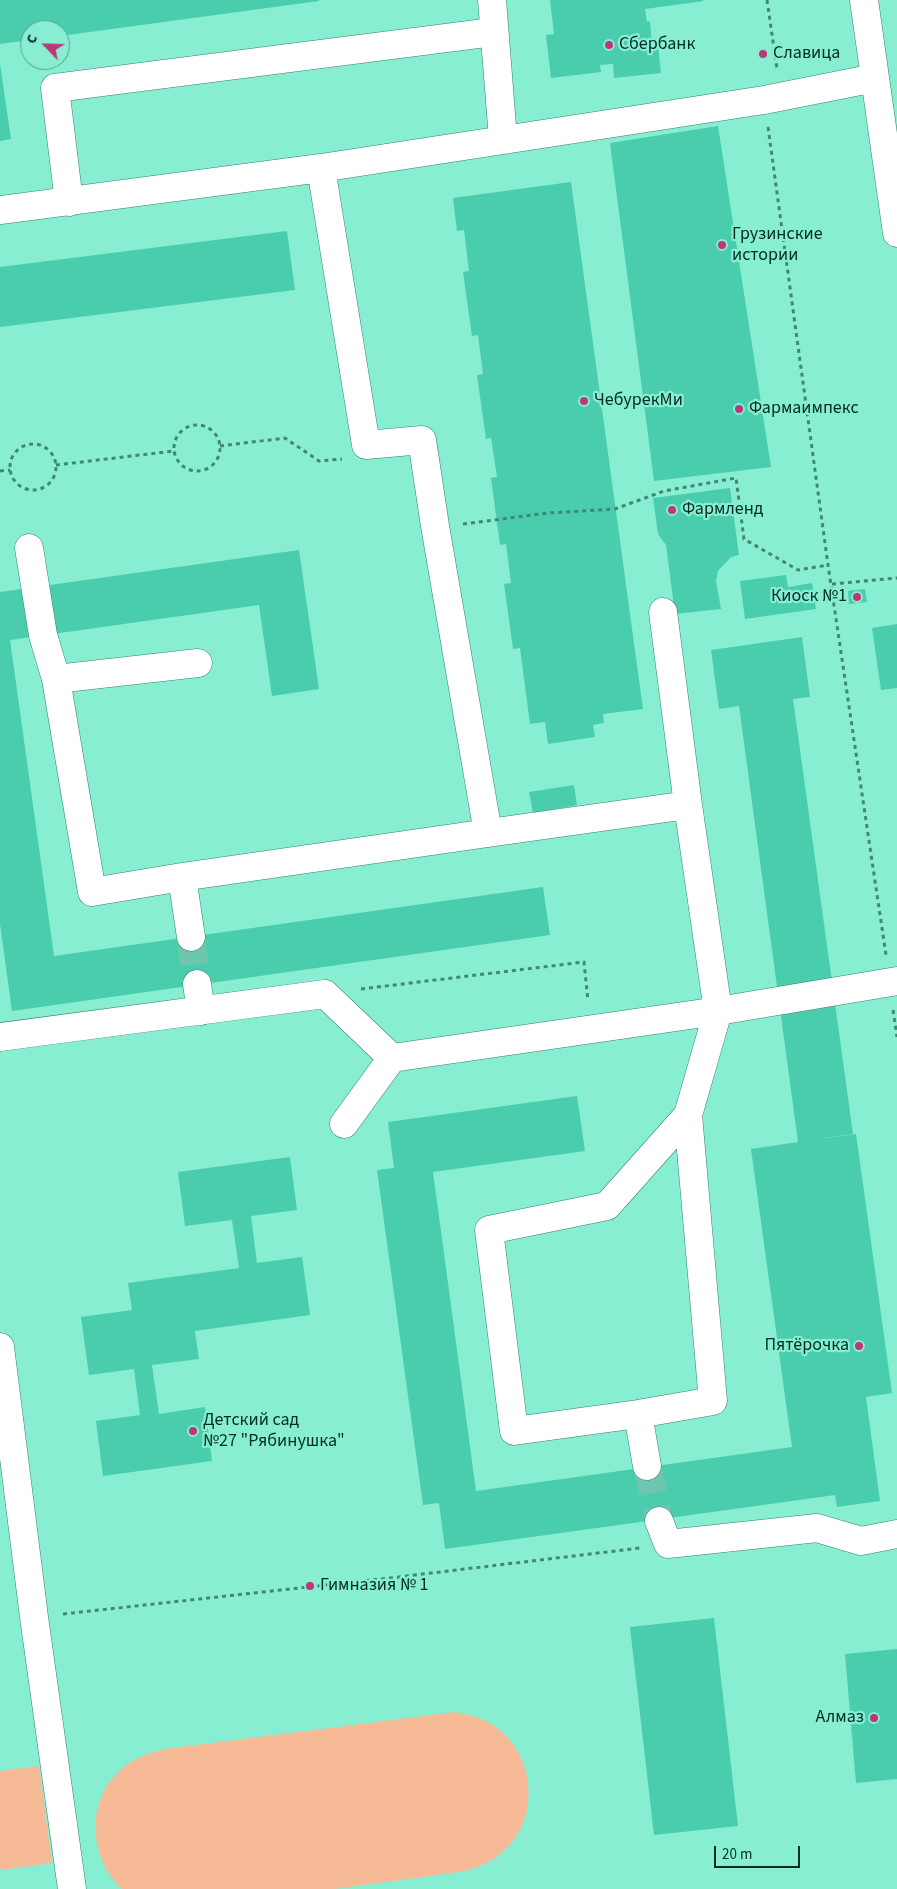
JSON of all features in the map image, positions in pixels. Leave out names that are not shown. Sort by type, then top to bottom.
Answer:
[{"type":"street","points":[[492,0],[493,32],[503,139]]},
{"type":"street","points":[[864,0],[897,232]]},
{"type":"street","points":[[69,202],[56,88],[493,32]]},
{"type":"street","points":[[0,210],[321,168],[772,98],[875,78]]},
{"type":"street","points":[[321,168],[366,445],[422,440],[488,833]]},
{"type":"street","points":[[29,548],[43,635],[56,679],[92,892],[182,877],[688,805]]},
{"type":"street","points":[[663,612],[688,805],[718,1011],[688,1115],[713,1401],[638,1414],[514,1431],[488,1230],[606,1206],[688,1115]]},
{"type":"street","points":[[56,679],[198,663]]},
{"type":"street","points":[[182,877],[191,937]]},
{"type":"street","points":[[344,1124],[392,1058],[718,1011],[893,982]]},
{"type":"street","points":[[198,984],[202,1011]]},
{"type":"street","points":[[0,1037],[325,994],[392,1058]]},
{"type":"street","points":[[0,1347],[34,1617],[72,1889]]},
{"type":"street","points":[[638,1414],[647,1466]]},
{"type":"street","points":[[664,1533],[817,1528],[861,1541],[897,1534]]},
{"type":"path","points":[[767,0],[772,98],[828,565],[893,982],[897,1037]]},
{"type":"path","points":[[196,425],[207,427],[215,434],[220,446],[216,461],[202,471],[192,471],[183,467],[177,460],[174,451],[176,438],[184,429],[196,425]]},
{"type":"path","points":[[220,446],[285,438],[319,461],[346,458]]},
{"type":"path","points":[[32,444],[43,446],[52,453],[56,465],[52,480],[46,486],[37,490],[28,490],[19,486],[13,479],[10,470],[12,457],[20,448],[32,444]]},
{"type":"path","points":[[56,465],[174,451]]},
{"type":"path","points":[[0,471],[10,470]]},
{"type":"path","points":[[435,526],[497,521],[548,513],[615,509],[664,491],[736,478],[744,540],[798,570],[828,565]]},
{"type":"path","points":[[832,584],[897,578]]},
{"type":"path","points":[[325,994],[584,962],[589,1009]]},
{"type":"path","points":[[34,1617],[400,1576],[664,1533]]},
{"type":"shaded area","points":[[454,1712],[484,1720],[501,1731],[514,1746],[523,1764],[528,1783],[528,1803],[524,1822],[514,1839],[500,1854],[481,1866],[459,1872],[334,1889],[122,1889],[102,1861],[97,1845],[95,1828],[97,1811],[102,1795],[111,1780],[123,1768],[143,1756],[165,1749]]},
{"type":"shaded area","points":[[39,1766],[52,1863],[0,1870],[0,1771]]},
{"type":"building","points":[[0,0],[319,0],[70,35],[70,20],[20,20],[20,41],[0,44]]},
{"type":"building","points":[[550,0],[703,1],[645,9],[647,22],[650,21],[652,46],[658,45],[661,73],[614,78],[613,64],[600,65],[601,72],[551,78],[546,35],[554,34]]},
{"type":"building","points":[[0,64],[11,139],[0,141]]},
{"type":"building","points":[[718,126],[771,467],[654,481],[610,143]]},
{"type":"building","points":[[571,182],[643,709],[603,714],[604,723],[593,725],[595,737],[548,744],[545,722],[530,724],[520,648],[513,649],[504,584],[511,583],[506,544],[500,545],[491,478],[497,477],[491,438],[486,439],[477,375],[483,374],[478,335],[472,336],[463,272],[469,271],[464,230],[457,231],[453,198]]},
{"type":"building","points":[[287,231],[295,290],[0,327],[0,267]]},
{"type":"building","points":[[730,488],[739,555],[731,557],[718,571],[716,581],[721,609],[675,614],[666,545],[658,534],[653,498]]},
{"type":"building","points":[[299,550],[319,689],[272,696],[259,605],[10,640],[54,956],[543,887],[550,935],[12,1011],[0,924],[0,592]]},
{"type":"building","points":[[786,575],[788,587],[812,583],[816,609],[745,619],[740,581]]},
{"type":"building","name":"Киоск №1","points":[[865,589],[867,602],[849,604],[848,591]]},
{"type":"building","points":[[897,624],[897,688],[881,690],[872,628]]},
{"type":"building","points":[[802,637],[810,697],[793,699],[853,1134],[803,1141],[856,1134],[892,1393],[866,1397],[880,1501],[837,1507],[835,1495],[445,1549],[439,1503],[423,1505],[377,1170],[394,1168],[388,1122],[577,1096],[585,1151],[433,1172],[476,1491],[792,1447],[751,1149],[798,1142],[739,706],[719,709],[711,650]]},
{"type":"building","points":[[574,785],[577,805],[533,813],[529,792]]},
{"type":"building","points":[[290,1157],[297,1210],[251,1216],[257,1263],[302,1257],[310,1315],[195,1331],[199,1359],[152,1365],[159,1414],[205,1407],[212,1461],[103,1476],[96,1421],[140,1415],[134,1369],[89,1375],[81,1317],[132,1310],[128,1283],[239,1268],[232,1220],[185,1226],[178,1172]]},
{"type":"building","points":[[714,1618],[738,1826],[654,1835],[630,1627]]},
{"type":"building","name":"Алмаз","points":[[897,1649],[897,1779],[856,1783],[845,1654]]},
{"type":"tunnel","points":[[191,937],[197,984]]},
{"type":"tunnel","points":[[647,1466],[659,1521]]},
{"type":"place","name":"Сбербанк","points":[[609,45]]},
{"type":"place","name":"Славица","points":[[763,54]]},
{"type":"place","name":"Грузинские истории","points":[[722,245]]},
{"type":"place","name":"ЧебурекМи","points":[[584,401]]},
{"type":"place","name":"Фармаимпекс","points":[[739,409]]},
{"type":"place","name":"Фармленд","points":[[672,510]]},
{"type":"place","name":"Киоск №1","points":[[857,597]]},
{"type":"place","name":"Пятёрочка","points":[[859,1346]]},
{"type":"place","name":"Детский сад №27 \"Рябинушка\"","points":[[193,1431]]},
{"type":"place","name":"Гимназия № 1","points":[[310,1586]]},
{"type":"place","name":"Алмаз","points":[[874,1718]]}]
